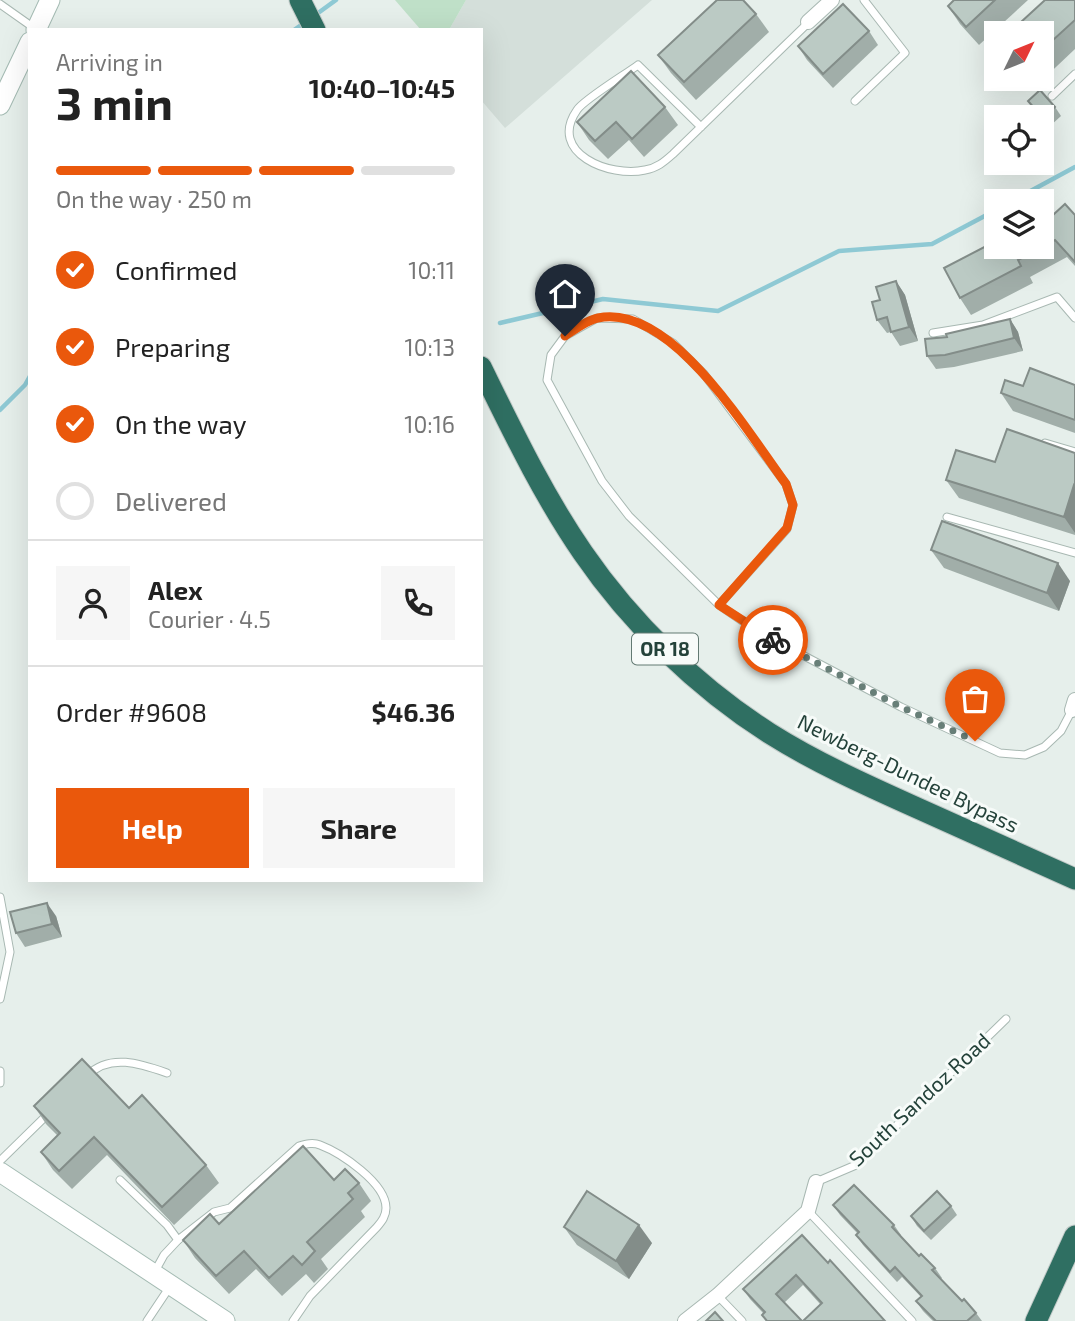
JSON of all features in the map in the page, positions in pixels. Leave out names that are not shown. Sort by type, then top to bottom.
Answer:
[{"type":"highway","points":[[300,0],[314,28]]},
{"type":"highway","name":"Newberg-Dundee Bypass","points":[[483,371],[530,465],[583,553],[618,599],[657,642],[700,681],[768,733],[837,770],[1075,879]]},
{"type":"highway","points":[[1036,1321],[1075,1236]]},
{"type":"main road","points":[[37,28],[50,0]]},
{"type":"main road","points":[[0,105],[28,46]]},
{"type":"main road","points":[[0,1172],[225,1321]]},
{"type":"street","points":[[808,22],[832,0]]},
{"type":"street","name":"South Sandoz Road","points":[[808,1211],[816,1182]]},
{"type":"street","points":[[685,1321],[718,1295],[808,1211]]},
{"type":"lane","points":[[855,101],[905,54],[864,0]]},
{"type":"lane","points":[[0,4],[33,28]]},
{"type":"lane","points":[[701,127],[638,65],[577,108],[567,134],[570,144],[592,162],[612,171],[642,171],[659,166],[701,127],[808,22]]},
{"type":"lane","points":[[1052,96],[1075,75]]},
{"type":"lane","points":[[933,333],[983,325],[1057,297],[1075,318]]},
{"type":"lane","points":[[719,605],[787,528],[793,505],[786,484],[704,374],[673,342],[633,319],[597,318],[565,336],[551,355],[547,380],[602,481],[629,516],[719,605],[757,631],[888,700],[1000,753],[1025,755],[1044,747],[1061,731],[1074,705]]},
{"type":"lane","points":[[1036,440],[1075,452]]},
{"type":"lane","points":[[947,517],[1075,552]]},
{"type":"lane","points":[[0,897],[10,953],[0,999]]},
{"type":"lane","name":"South Sandoz Road","points":[[816,1182],[856,1165],[1006,1019]]},
{"type":"lane","points":[[85,1078],[94,1068],[114,1061],[142,1064],[167,1073]]},
{"type":"lane","points":[[0,1071],[0,1083]]},
{"type":"lane","points":[[0,1161],[55,1107]]},
{"type":"lane","points":[[154,1273],[164,1255],[178,1240],[214,1212],[230,1208],[299,1146],[319,1144],[356,1167],[376,1185],[386,1208],[384,1219],[310,1296],[293,1321]]},
{"type":"lane","points":[[120,1180],[167,1225],[178,1240]]},
{"type":"lane","points":[[808,1211],[912,1321]]},
{"type":"lane","points":[[148,1320],[172,1285]]},
{"type":"lane","points":[[718,1295],[742,1321]]},
{"type":"shaded area","points":[[466,0],[652,0],[505,128],[483,102],[483,28],[450,28]]},
{"type":"green space","points":[[395,0],[466,0],[450,28],[419,28]]},
{"type":"building","points":[[717,0],[743,0],[756,14],[684,82],[658,55]]},
{"type":"building","points":[[954,0],[995,0],[966,27],[948,6]]},
{"type":"building","points":[[1045,0],[1075,0],[1075,20],[1054,39],[1054,21],[1022,21]]},
{"type":"building","points":[[843,4],[869,31],[823,74],[798,46]]},
{"type":"building","points":[[631,71],[665,107],[632,139],[616,122],[595,141],[577,122]]},
{"type":"building","points":[[1041,91],[1053,105],[1032,105],[1028,101]]},
{"type":"building","points":[[1065,204],[1075,215],[1075,262],[1054,241],[1054,214]]},
{"type":"building","points":[[984,247],[984,259],[1020,259],[1021,266],[960,298],[944,268]]},
{"type":"building","points":[[896,281],[909,327],[891,332],[887,317],[877,320],[872,302],[880,300],[876,287]]},
{"type":"building","points":[[1010,319],[1014,338],[945,355],[927,356],[925,339],[947,337],[946,334]]},
{"type":"building","points":[[1030,368],[1075,385],[1075,420],[1001,393],[1005,380],[1023,386]]},
{"type":"building","points":[[1007,429],[1075,453],[1075,486],[1064,517],[946,480],[956,450],[995,462]]},
{"type":"building","points":[[942,521],[1058,563],[1047,593],[931,550]]},
{"type":"building","points":[[47,903],[52,924],[16,933],[10,912]]},
{"type":"building","points":[[82,1059],[129,1108],[142,1095],[206,1165],[162,1207],[94,1137],[59,1171],[41,1152],[60,1133],[34,1106]]},
{"type":"building","points":[[303,1146],[334,1180],[345,1169],[359,1183],[348,1193],[353,1199],[307,1242],[315,1251],[302,1265],[293,1256],[269,1278],[244,1251],[216,1276],[183,1240],[210,1214],[219,1224]]},
{"type":"building","points":[[854,1185],[894,1225],[892,1227],[919,1256],[921,1254],[935,1268],[932,1270],[976,1313],[967,1321],[936,1321],[916,1301],[922,1296],[895,1267],[890,1272],[856,1235],[859,1232],[833,1205]]},
{"type":"building","points":[[587,1191],[639,1225],[616,1261],[564,1227]]},
{"type":"building","points":[[937,1191],[951,1206],[924,1231],[911,1216]]},
{"type":"building","points":[[802,1235],[828,1263],[830,1260],[885,1321],[803,1321],[822,1303],[796,1275],[776,1294],[802,1321],[767,1321],[762,1315],[765,1312],[743,1289]]},
{"type":"building","points":[[715,1312],[723,1321],[706,1321]]},
{"type":"waterway","points":[[314,16],[336,0]]},
{"type":"waterway","points":[[297,28],[304,23]]},
{"type":"waterway","points":[[1034,189],[1075,167]]},
{"type":"waterway","points":[[500,323],[603,299],[718,311],[839,251],[932,244],[984,216]]},
{"type":"waterway","points":[[0,410],[28,380]]},
{"type":"way so far","points":[[773,640],[901,707],[975,741]]},
{"type":"route","points":[[565,336],[597,318],[633,319],[673,342],[704,374],[786,484],[793,505],[787,528],[719,605],[773,640]]}]
